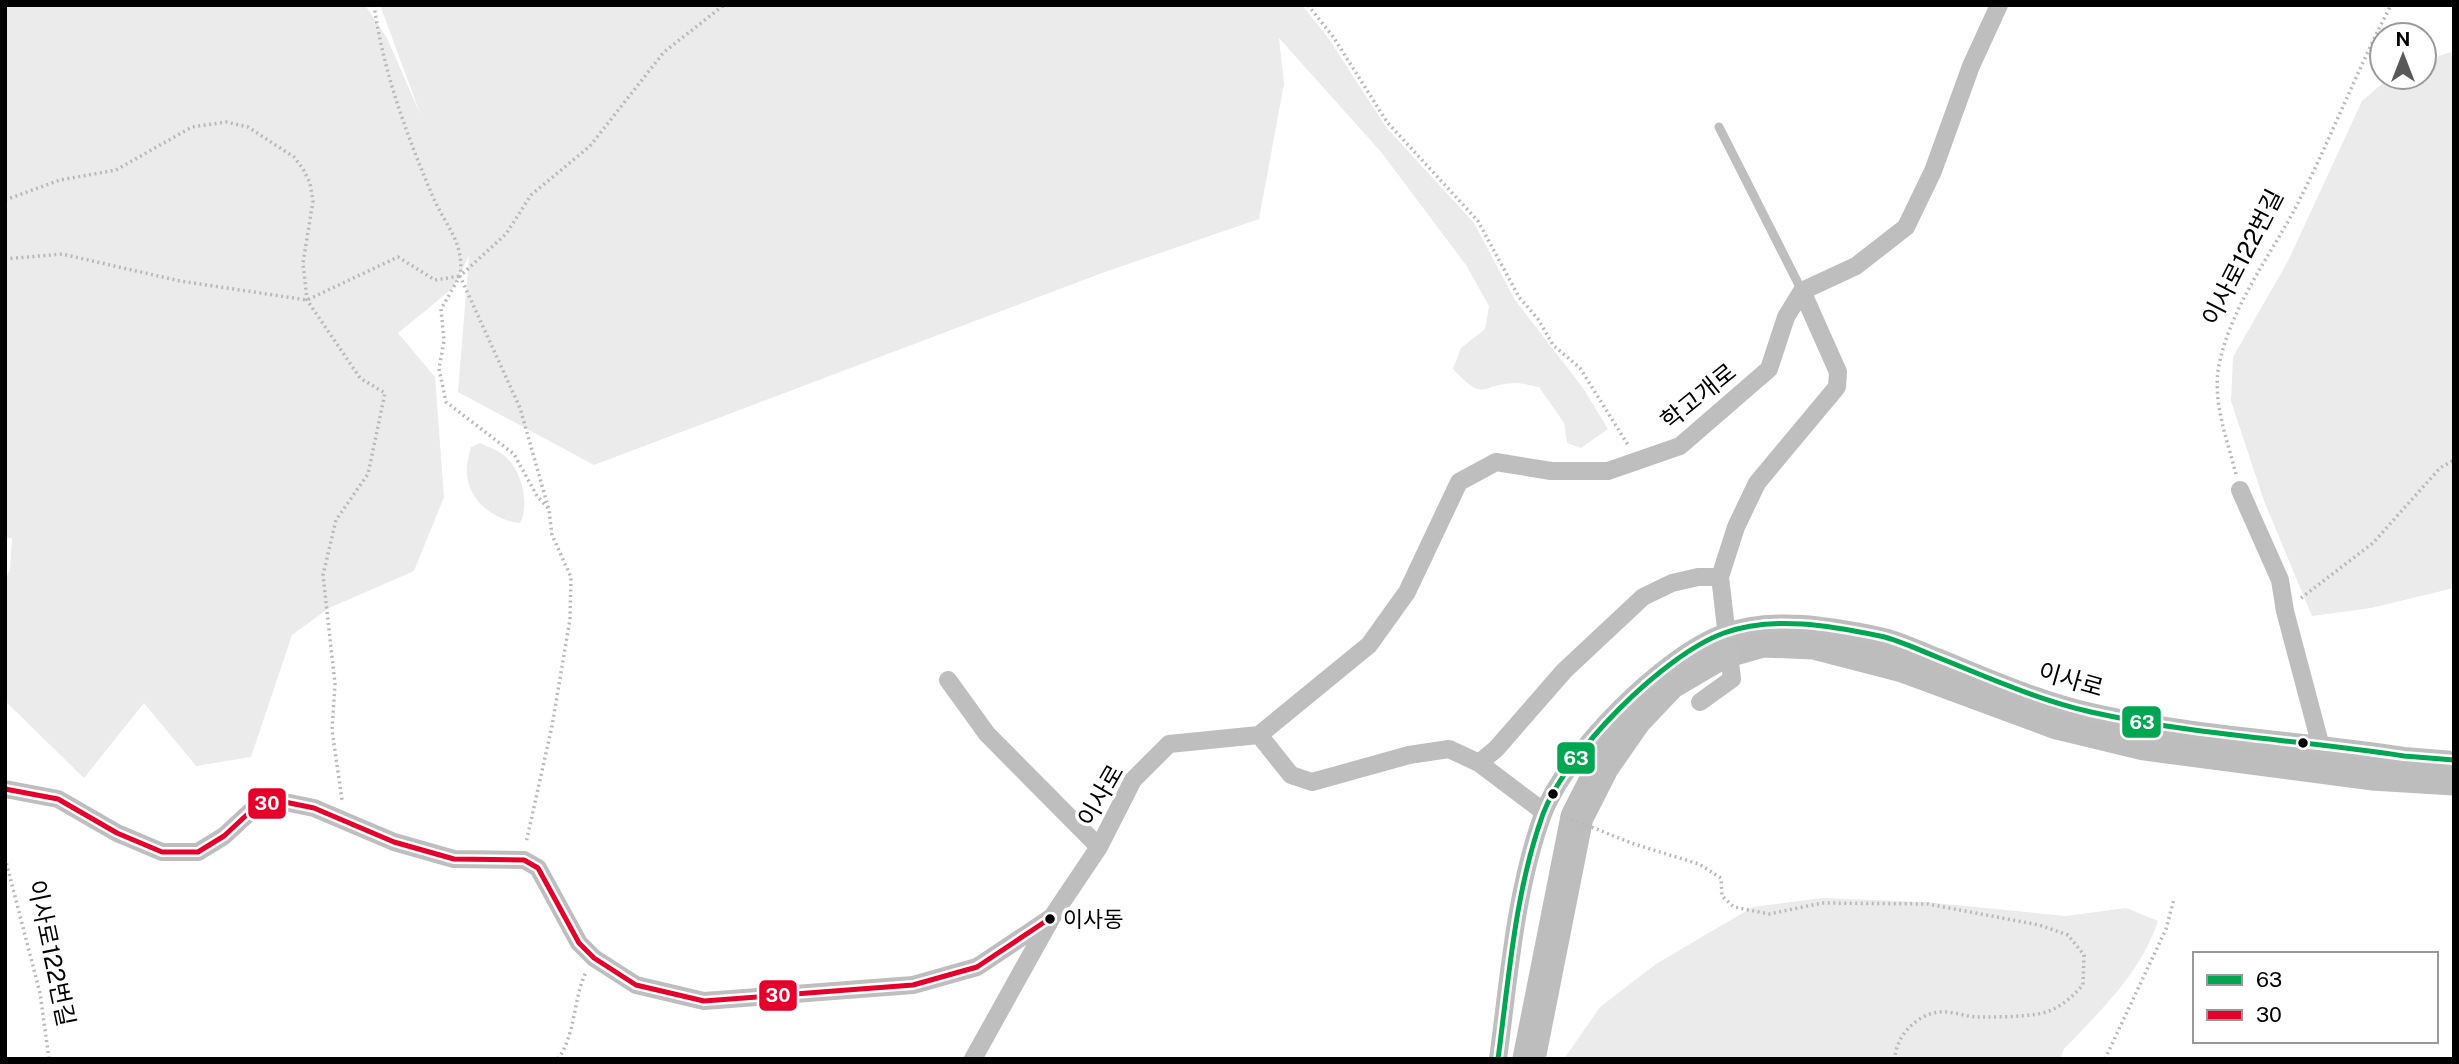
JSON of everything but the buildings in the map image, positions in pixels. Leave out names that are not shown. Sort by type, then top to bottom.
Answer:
[{"type":"street","points":[[1700,702],[1732,679],[1734,670],[1726,635],[1720,577],[1736,527],[1757,483],[1837,387],[1838,372],[1802,291],[1856,266],[1906,227],[1933,171],[1971,66],[1999,5]]},
{"type":"street","name":"학고개로","points":[[1259,735],[1368,645],[1407,592],[1459,482],[1496,462],[1551,471],[1608,471],[1680,446],[1769,369],[1786,317],[1802,291]]},
{"type":"street","points":[[2240,490],[2280,580],[2285,611],[2320,743]]},
{"type":"street","points":[[1479,762],[1496,749],[1563,671],[1643,597],[1672,583],[1698,577],[1720,577]]},
{"type":"street","name":"이사로","points":[[1498,1059],[1525,880],[1575,762],[1620,707],[1659,672],[1726,635],[1757,627],[1815,625],[1885,637],[2013,687],[2090,712],[2403,757],[2454,760]]},
{"type":"street","points":[[948,680],[987,734],[1099,847]]},
{"type":"street","points":[[1259,735],[1291,775],[1312,782],[1409,755],[1449,749],[1479,762],[1552,813]]},
{"type":"street","name":"이사로","points":[[973,1059],[1052,917],[1099,847],[1133,779],[1169,744],[1259,735]]},
{"type":"street","points":[[5,789],[58,799],[117,833],[162,852],[198,852],[225,836],[252,810],[275,800],[314,808],[394,842],[454,859],[524,860],[538,867],[579,943],[594,958],[636,985],[704,1001],[913,985],[977,967],[1052,917]]},
{"type":"lane","points":[[1719,127],[1802,291]]},
{"type":"path","points":[[374,5],[379,46],[396,97],[434,199],[454,231],[463,260],[460,276],[520,408],[549,510],[552,535],[571,577],[570,619],[524,860]]},
{"type":"path","points":[[549,510],[537,496],[513,454],[446,402],[439,369],[444,341],[441,309],[460,276],[506,234],[531,195],[590,146],[664,52],[724,5]]},
{"type":"path","points":[[1308,5],[1334,38],[1387,122],[1478,221],[1519,297],[1538,319],[1553,345],[1580,368],[1638,461]]},
{"type":"path","name":"이사로122번길","points":[[2240,490],[2218,404],[2219,368],[2227,337],[2257,275],[2298,203],[2391,5]]},
{"type":"path","points":[[5,200],[60,180],[116,170],[192,127],[226,122],[248,127],[294,157],[310,183],[313,201],[303,263],[307,300],[360,378],[385,393],[368,474],[336,520],[323,575],[335,684],[332,730],[345,821]]},
{"type":"path","points":[[5,259],[62,254],[180,281],[307,300],[398,257],[435,280],[460,276]]},
{"type":"path","points":[[2285,611],[2373,543],[2440,468],[2454,460]]},
{"type":"path","points":[[1552,813],[1634,844],[1699,864],[1721,878],[1722,896],[1734,907],[1769,914],[1822,903],[1928,904],[2039,925],[2068,934],[2084,955],[2083,985],[2065,1004],[2039,1014],[1975,1017],[1942,1011],[1920,1018],[1902,1036],[1895,1049],[1895,1059]]},
{"type":"path","name":"이사로122번길","points":[[5,858],[40,993],[49,1059]]},
{"type":"path","points":[[2105,1059],[2166,929],[2174,899]]},
{"type":"path","points":[[558,1059],[571,1028],[580,987],[594,958]]},
{"type":"shaded area","points":[[5,5],[365,5],[387,38],[421,116],[380,5],[1302,5],[1329,39],[1386,127],[1474,223],[1515,300],[1583,388],[1608,429],[1581,448],[1567,443],[1564,423],[1539,387],[1516,383],[1478,389],[1453,369],[1461,348],[1485,329],[1489,306],[1466,265],[1381,152],[1279,38],[1284,84],[1259,219],[1102,273],[594,465],[458,392],[469,256],[453,288],[398,333],[435,377],[444,497],[414,571],[329,608],[292,635],[251,757],[196,766],[144,703],[84,778],[5,701],[5,579],[10,570],[12,538],[5,539]]},
{"type":"shaded area","points":[[2454,51],[2454,588],[2371,608],[2312,616],[2264,501],[2231,401],[2233,357],[2288,261],[2362,101],[2374,91],[2438,91],[2438,56]]},
{"type":"shaded area","points":[[480,443],[502,454],[516,470],[524,497],[520,523],[493,514],[478,502],[473,494],[467,475],[467,464],[471,447]]},
{"type":"shaded area","points":[[1822,898],[1924,902],[2066,916],[2126,908],[2158,921],[2141,958],[2130,974],[2106,1005],[2064,1049],[2060,1059],[1564,1059],[1600,1007],[1656,964],[1753,907]]},
{"type":"waterway","points":[[1529,1059],[1577,817],[1603,766],[1635,720],[1670,683],[1721,653],[1763,641],[1814,643],[1903,666],[2057,723],[2144,744],[2372,774],[2454,779]]},
{"type":"transit line","name":"63","points":[[1498,1059],[1519,904],[1533,843],[1555,790],[1572,763],[1619,709],[1673,662],[1724,633],[1762,624],[1782,623],[1842,629],[1894,640],[2032,695],[2091,712],[2207,732],[2454,760]]},
{"type":"transit line","name":"30","points":[[5,789],[58,799],[117,833],[162,852],[198,852],[224,836],[252,810],[275,800],[314,808],[394,842],[454,859],[524,860],[538,868],[579,943],[594,958],[636,985],[704,1001],[913,985],[977,967],[1052,917]]},
{"type":"place","name":"이사동","points":[[1050,919]]}]
